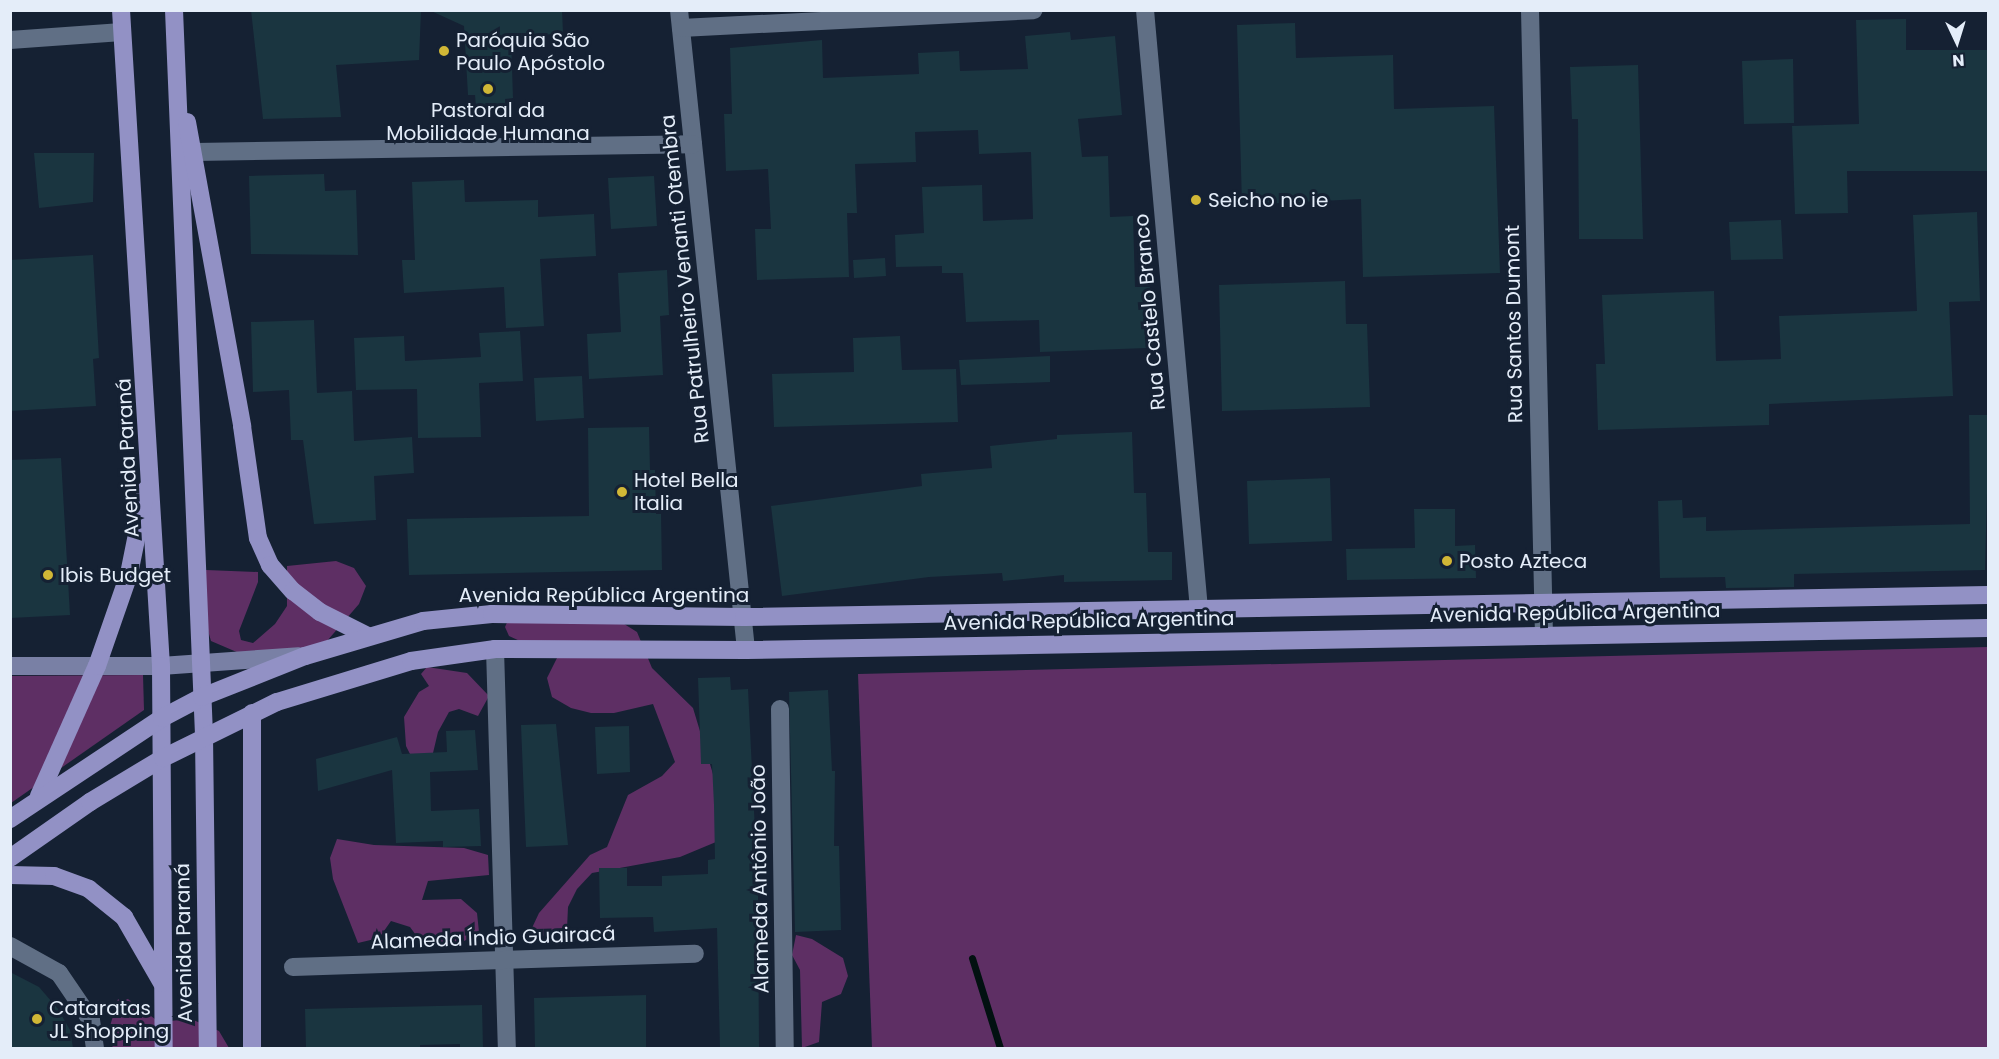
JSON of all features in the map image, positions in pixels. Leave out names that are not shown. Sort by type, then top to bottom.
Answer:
[{"type":"main road","name":"Avenida Paraná","points":[[121,10],[152,464],[161,666],[164,1048]]},
{"type":"main road","name":"Avenida Paraná","points":[[174,10],[204,736],[208,1048]]},
{"type":"main road","points":[[178,90],[195,152],[258,538],[270,565],[293,591],[320,612],[368,636]]},
{"type":"main road","points":[[38,798],[98,666],[129,574],[152,464]]},
{"type":"main road","name":"Avenida República Argentina","points":[[10,819],[38,798],[162,718],[202,697],[305,656],[423,621],[492,614],[744,617],[1989,595]]},
{"type":"main road","name":"Avenida República Argentina","points":[[10,858],[90,802],[163,758],[252,713],[333,683],[411,661],[495,649],[746,650],[1989,628]]},
{"type":"main road","name":"Avenida República Argentina","points":[[10,666],[161,666],[305,656]]},
{"type":"main road","points":[[252,713],[252,1048]]},
{"type":"main road","points":[[10,875],[54,876],[89,889],[124,917],[164,987]]},
{"type":"street","points":[[680,19],[1034,10]]},
{"type":"street","name":"Rua Castelo Branco","points":[[1145,10],[1200,609]]},
{"type":"street","name":"Rua Santos Dumont","points":[[1530,10],[1544,636]]},
{"type":"street","name":"Rua Patrulheiro Venanti Otembra","points":[[680,19],[746,650]]},
{"type":"street","points":[[10,39],[122,32]]},
{"type":"street","points":[[195,152],[693,144]]},
{"type":"street","points":[[495,649],[507,1048]]},
{"type":"street","name":"Alameda Antônio João","points":[[780,709],[785,1048]]},
{"type":"street","points":[[10,946],[59,973],[91,1020],[95,1048]]},
{"type":"street","name":"Alameda Índio Guairacá","points":[[293,967],[504,962],[695,954]]},
{"type":"shaded area","points":[[336,561],[354,568],[366,586],[359,604],[327,641],[306,649],[239,653],[211,641],[203,613],[206,570],[258,572],[258,582],[239,631],[241,640],[253,643],[275,624],[287,606],[287,566]]},
{"type":"shaded area","points":[[509,618],[621,622],[637,632],[652,668],[693,708],[716,784],[716,842],[680,857],[592,873],[577,889],[568,907],[567,929],[550,939],[531,930],[539,913],[590,855],[607,847],[628,795],[662,776],[675,762],[653,704],[614,713],[591,713],[571,708],[552,697],[547,678],[557,658],[509,636],[505,627]]},
{"type":"shaded area","points":[[1988,647],[1988,1048],[872,1048],[858,674]]},
{"type":"shaded area","points":[[427,667],[467,673],[489,696],[478,716],[459,709],[449,712],[438,732],[433,753],[411,756],[406,746],[404,717],[419,692],[429,686],[421,674]]},
{"type":"shaded area","points":[[143,675],[144,710],[11,803],[11,676]]},
{"type":"shaded area","points":[[337,839],[374,845],[464,848],[488,855],[489,875],[428,881],[422,900],[461,899],[477,913],[479,932],[461,943],[421,942],[410,927],[391,921],[379,938],[358,943],[333,879],[330,858]]},
{"type":"shaded area","points":[[796,935],[812,939],[843,958],[848,976],[841,994],[822,1002],[819,1042],[802,1048],[800,970],[792,955]]},
{"type":"shaded area","points":[[118,999],[128,999],[159,1022],[191,1019],[219,1031],[229,1048],[113,1048],[108,1033]]},
{"type":"building","points":[[251,10],[421,10],[419,60],[336,65],[341,117],[263,119]]},
{"type":"building","points":[[429,10],[562,10],[563,33],[511,38],[513,98],[505,99],[505,105],[476,107],[475,95],[468,95],[464,26]]},
{"type":"building","points":[[1906,19],[1906,50],[1989,50],[1989,171],[1847,171],[1848,213],[1795,214],[1792,126],[1859,124],[1856,20]]},
{"type":"building","points":[[1295,23],[1296,58],[1393,55],[1394,109],[1494,106],[1500,273],[1363,277],[1361,199],[1242,205],[1237,25]]},
{"type":"building","points":[[1070,32],[1071,40],[1115,36],[1122,115],[1078,119],[1082,157],[1108,156],[1110,217],[1133,216],[1135,287],[1150,287],[1151,313],[1145,314],[1146,348],[1040,352],[1039,320],[966,322],[963,273],[942,273],[942,266],[896,267],[895,235],[924,233],[922,187],[982,185],[983,221],[1033,219],[1031,152],[979,154],[978,130],[915,132],[916,162],[855,164],[857,213],[847,213],[849,277],[757,280],[755,229],[771,229],[768,169],[726,171],[724,114],[732,114],[730,48],[822,40],[823,78],[919,74],[918,53],[959,51],[960,71],[1028,69],[1025,36]]},
{"type":"building","points":[[1793,59],[1794,123],[1744,124],[1742,61]]},
{"type":"building","points":[[1638,65],[1643,239],[1579,239],[1578,119],[1572,119],[1570,67]]},
{"type":"building","points":[[34,153],[94,153],[93,202],[39,208]]},
{"type":"building","points":[[324,174],[325,191],[356,190],[358,255],[251,254],[249,176]]},
{"type":"building","points":[[654,176],[657,226],[611,229],[608,178]]},
{"type":"building","points":[[464,180],[465,202],[538,200],[538,217],[594,214],[596,256],[540,259],[544,326],[506,328],[504,287],[404,293],[402,260],[415,260],[412,182]]},
{"type":"building","points":[[1977,212],[1980,301],[1949,302],[1953,396],[1769,404],[1769,425],[1598,430],[1596,364],[1605,364],[1602,295],[1714,291],[1716,361],[1781,359],[1779,316],[1917,311],[1913,215]]},
{"type":"building","points":[[1781,220],[1783,259],[1731,260],[1729,222]]},
{"type":"building","points":[[93,255],[99,358],[93,359],[96,406],[10,411],[10,260]]},
{"type":"building","points":[[885,258],[886,276],[854,278],[853,260]]},
{"type":"building","points":[[667,270],[669,315],[660,316],[663,375],[589,379],[587,334],[621,332],[618,273]]},
{"type":"building","points":[[1345,281],[1346,324],[1367,324],[1370,407],[1222,411],[1219,285]]},
{"type":"building","points":[[314,320],[317,393],[352,391],[354,441],[412,437],[414,473],[374,476],[376,520],[314,524],[303,440],[291,440],[289,390],[253,392],[251,322]]},
{"type":"building","points":[[520,331],[523,381],[479,383],[481,437],[418,438],[417,389],[356,390],[354,338],[404,336],[405,361],[481,357],[479,333]]},
{"type":"building","points":[[900,336],[902,370],[956,369],[958,422],[774,427],[772,374],[854,372],[853,338]]},
{"type":"building","points":[[1050,356],[1050,382],[961,385],[959,360]]},
{"type":"building","points":[[582,376],[584,418],[536,421],[534,378]]},
{"type":"building","points":[[1969,415],[1989,415],[1985,570],[1794,574],[1794,587],[1726,588],[1725,577],[1660,578],[1658,501],[1682,500],[1683,518],[1706,517],[1706,531],[1970,524]]},
{"type":"building","name":"Hotel Bella Italia","points":[[649,427],[650,470],[655,470],[656,514],[661,514],[662,570],[409,575],[407,519],[589,516],[588,428]]},
{"type":"building","points":[[1132,432],[1134,493],[1146,493],[1148,552],[1172,552],[1172,580],[1064,582],[1064,575],[1003,581],[1002,573],[929,577],[782,596],[771,506],[922,486],[921,474],[992,468],[990,446],[1057,439],[1057,435]]},
{"type":"building","points":[[61,458],[70,615],[10,618],[10,460]]},
{"type":"building","points":[[1330,478],[1332,541],[1249,544],[1247,481]]},
{"type":"building","points":[[1414,509],[1455,509],[1455,546],[1475,545],[1476,578],[1347,580],[1346,549],[1415,548]]},
{"type":"building","points":[[730,677],[731,690],[748,689],[758,892],[759,1048],[720,1048],[717,928],[654,932],[653,917],[600,918],[599,868],[627,868],[627,886],[662,886],[662,876],[708,874],[708,860],[715,859],[712,764],[701,764],[698,678]]},
{"type":"building","points":[[828,690],[832,771],[835,771],[834,846],[839,846],[841,930],[795,932],[789,692]]},
{"type":"building","points":[[556,724],[568,845],[526,847],[521,725]]},
{"type":"building","points":[[629,726],[630,772],[597,774],[595,727]]},
{"type":"building","points":[[475,730],[478,770],[430,772],[431,811],[479,809],[481,846],[443,847],[443,841],[396,843],[392,770],[318,791],[316,759],[397,737],[402,754],[447,752],[446,731]]},
{"type":"building","name":"Cataratas JL Shopping","points":[[10,972],[39,987],[58,1009],[70,1030],[73,1048],[10,1048]]},
{"type":"building","points":[[646,995],[646,1048],[535,1048],[534,998]]},
{"type":"building","points":[[482,1005],[483,1048],[460,1048],[460,1044],[420,1045],[420,1048],[306,1048],[305,1009]]},
{"type":"waterway","points":[[972,958],[1000,1048]]},
{"type":"place","name":"Paróquia São Paulo Apóstolo","points":[[444,51]]},
{"type":"place","name":"Pastoral da Mobilidade Humana","points":[[488,89]]},
{"type":"place","name":"Seicho no ie","points":[[1196,200]]},
{"type":"place","name":"Hotel Bella Italia","points":[[622,492]]},
{"type":"place","name":"Posto Azteca","points":[[1447,561]]},
{"type":"place","name":"Ibis Budget","points":[[48,575]]},
{"type":"place","name":"Cataratas JL Shopping","points":[[37,1019]]}]
